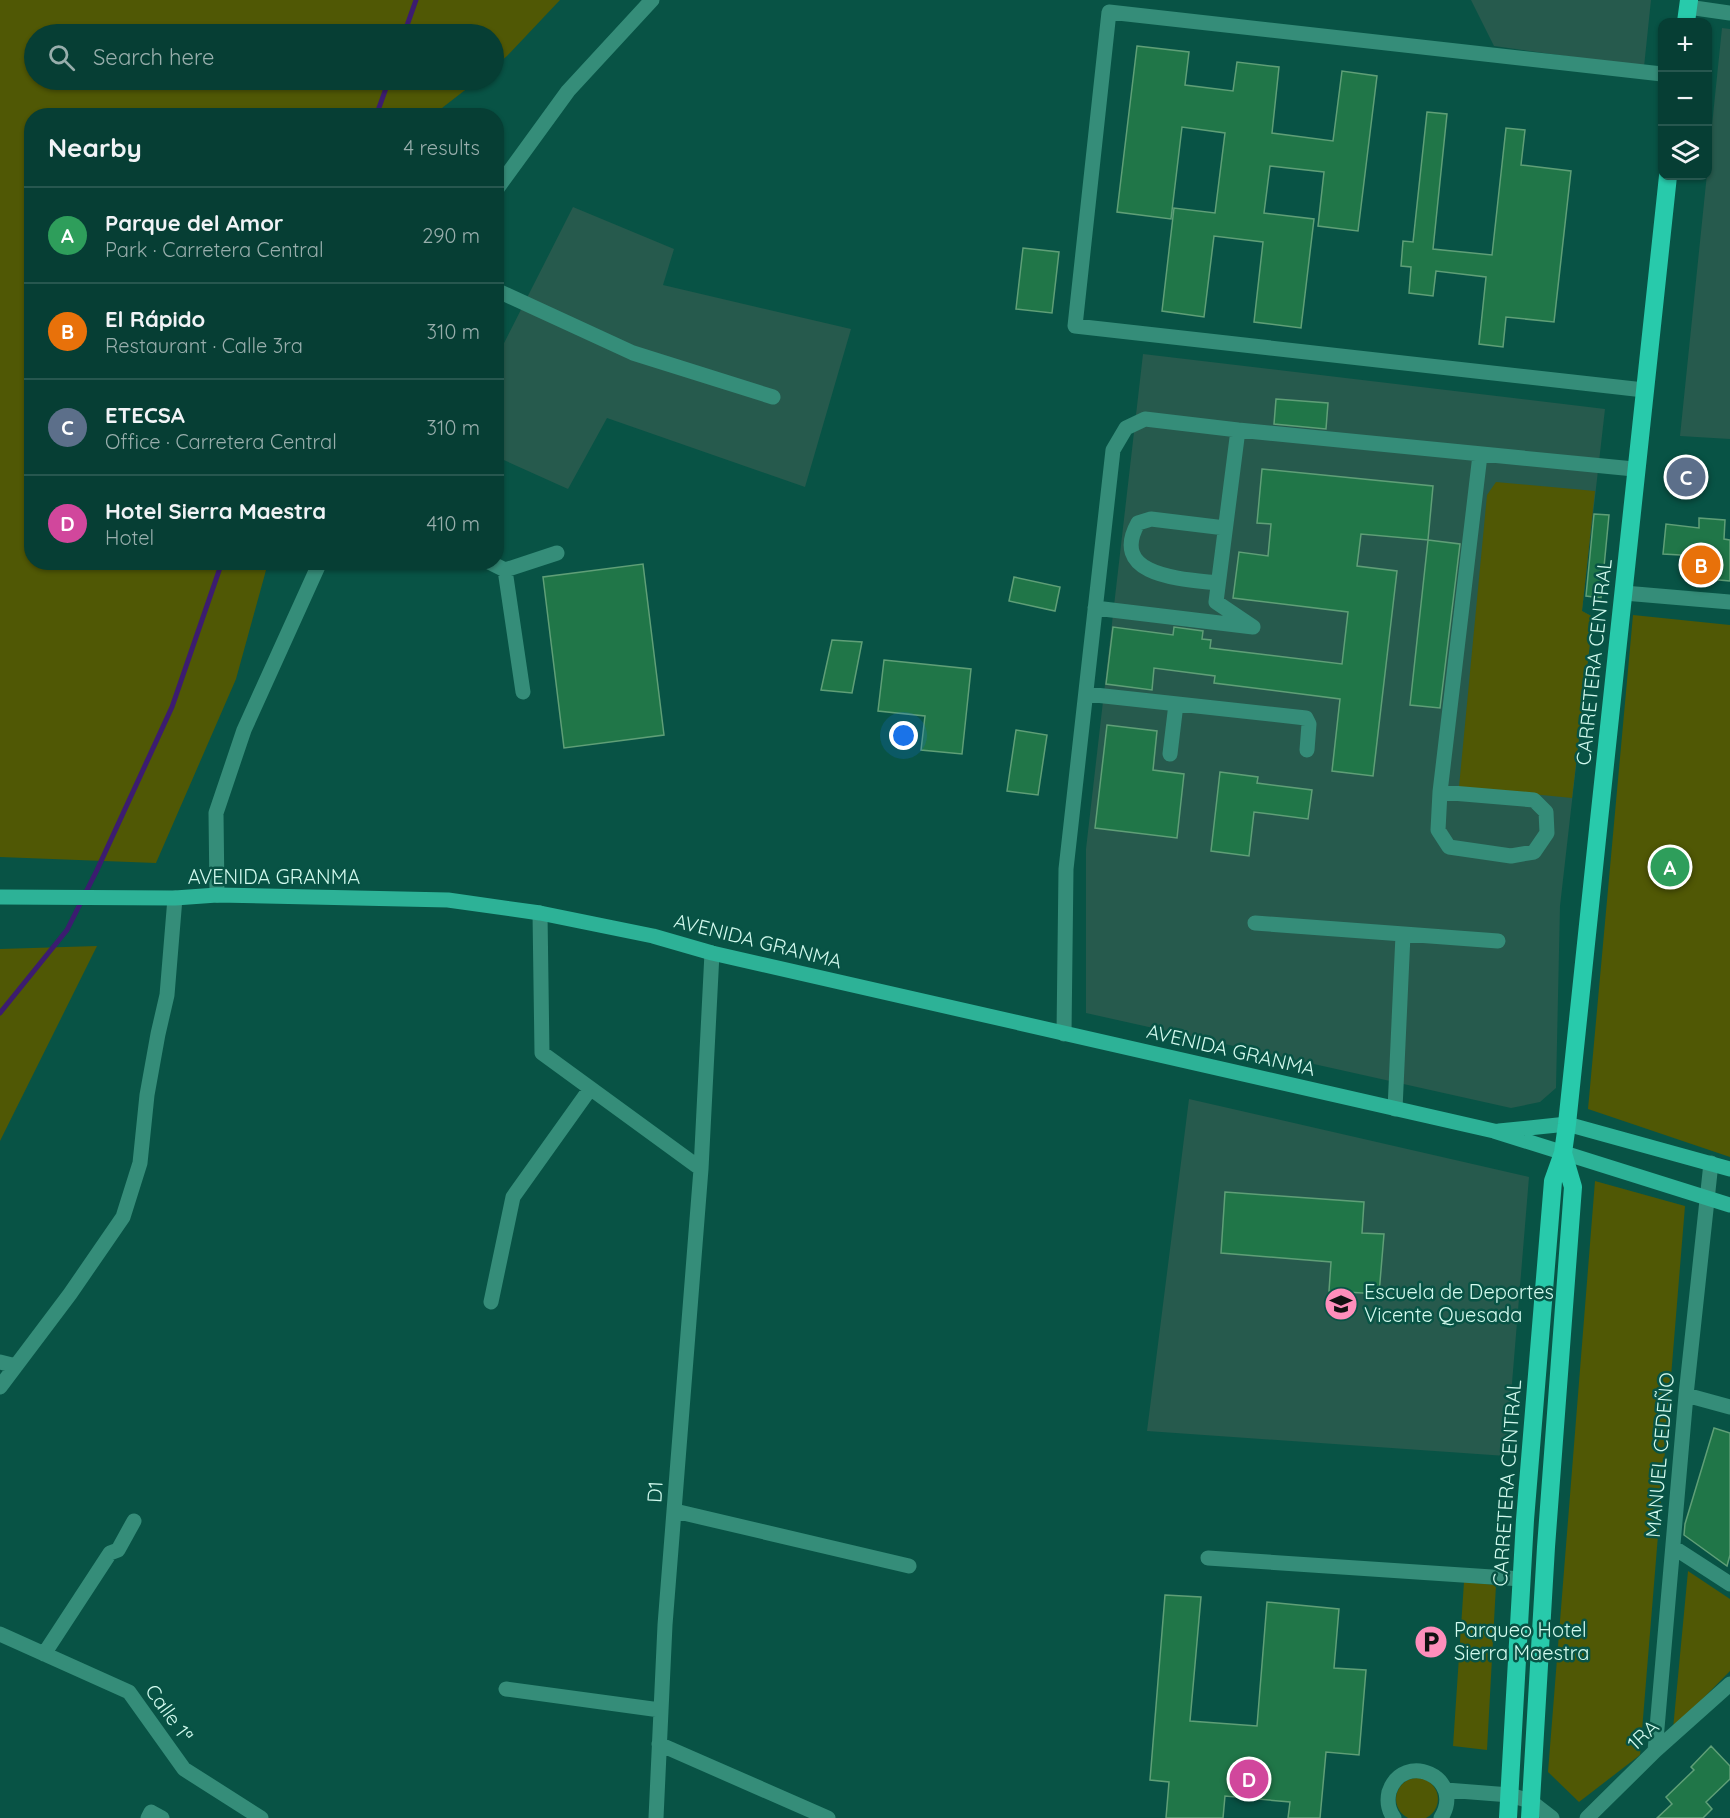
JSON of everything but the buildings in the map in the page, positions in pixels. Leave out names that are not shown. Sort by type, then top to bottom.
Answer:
[{"type":"highway","name":"CARRETERA CENTRAL","points":[[1508,1818],[1522,1579],[1553,1181],[1563,1153],[1567,1124],[1624,593],[1634,470],[1668,180]]},
{"type":"highway","name":"CARRETERA CENTRAL","points":[[1530,1810],[1547,1535],[1573,1187],[1563,1153]]},
{"type":"main road","name":"AVENIDA GRANMA","points":[[0,897],[175,898],[217,895],[448,900],[540,913],[653,936],[712,953],[1494,1131],[1730,1205]]},
{"type":"main road","name":"AVENIDA GRANMA","points":[[1494,1131],[1567,1124],[1730,1169]]},
{"type":"street","points":[[504,179],[568,91],[652,0]]},
{"type":"street","points":[[1687,10],[1726,9]]},
{"type":"street","points":[[1644,390],[1076,326],[1109,12],[1658,74]]},
{"type":"street","points":[[504,294],[633,353],[773,397]]},
{"type":"street","points":[[1064,1034],[1066,869],[1113,450],[1126,428],[1145,418],[1238,430],[1634,470]]},
{"type":"street","points":[[1095,608],[1253,627],[1215,602],[1238,430]]},
{"type":"street","points":[[1440,792],[1534,800],[1546,812],[1547,833],[1533,852],[1511,856],[1449,847],[1438,830],[1440,792],[1480,455]]},
{"type":"street","points":[[1218,584],[1150,571],[1139,563],[1131,548],[1132,535],[1138,523],[1151,519],[1225,528]]},
{"type":"street","points":[[523,692],[505,570],[557,553]]},
{"type":"street","points":[[217,895],[216,813],[244,730],[316,570]]},
{"type":"street","points":[[1624,593],[1730,602]]},
{"type":"street","points":[[1086,694],[1306,717],[1310,724],[1307,750]]},
{"type":"street","points":[[1170,754],[1176,704]]},
{"type":"street","points":[[0,1387],[70,1294],[123,1216],[140,1163],[147,1095],[167,995],[175,898]]},
{"type":"street","points":[[540,913],[542,1053],[701,1169]]},
{"type":"street","points":[[1255,923],[1498,941]]},
{"type":"street","points":[[1395,1109],[1403,935]]},
{"type":"street","name":"D1","points":[[656,1818],[665,1625],[701,1169],[712,953]]},
{"type":"street","points":[[491,1302],[513,1197],[590,1089]]},
{"type":"street","name":"MANUEL CEDEÑO","points":[[1655,1751],[1686,1395],[1711,1163]]},
{"type":"street","points":[[0,1362],[16,1366]]},
{"type":"street","points":[[1686,1395],[1730,1407]]},
{"type":"street","points":[[675,1511],[909,1566]]},
{"type":"street","points":[[44,1654],[110,1553],[118,1550],[134,1521]]},
{"type":"street","points":[[1673,1547],[1730,1584]]},
{"type":"street","points":[[1208,1558],[1522,1579]]},
{"type":"street","name":"Calle 1ª","points":[[0,1634],[129,1692],[184,1769],[261,1818]]},
{"type":"street","name":"1RA","points":[[1587,1818],[1655,1751],[1730,1684]]},
{"type":"street","points":[[506,1689],[660,1710]]},
{"type":"street","points":[[659,1744],[828,1818]]},
{"type":"street","points":[[1394,1818],[1388,1805],[1388,1795],[1392,1785],[1398,1777],[1417,1770],[1436,1776],[1446,1790],[1446,1807],[1441,1818]]},
{"type":"street","points":[[1446,1790],[1510,1796],[1530,1810],[1552,1818]]},
{"type":"street","points":[[148,1818],[151,1812],[162,1818]]},
{"type":"shaded area","points":[[1471,0],[1651,0],[1644,67],[1494,46]]},
{"type":"shaded area","points":[[1722,28],[1730,29],[1730,439],[1680,436],[1706,180],[1712,180],[1712,125]]},
{"type":"shaded area","points":[[573,207],[674,249],[663,285],[851,329],[805,487],[607,418],[568,489],[504,460],[504,343]]},
{"type":"shaded area","points":[[1143,354],[1605,409],[1582,611],[1593,617],[1560,906],[1556,1088],[1540,1102],[1511,1108],[1086,1013],[1086,849]]},
{"type":"shaded area","name":"Escuela de Deportes Vicente Quesada","points":[[1189,1099],[1529,1177],[1506,1456],[1147,1431]]},
{"type":"green space","points":[[0,0],[560,0],[504,59],[504,24],[24,24],[24,90],[465,90],[442,108],[24,108],[24,570],[266,570],[236,679],[156,863],[0,857]]},
{"type":"green space","points":[[1496,482],[1595,491],[1582,611],[1593,617],[1572,798],[1459,787],[1487,495]]},
{"type":"green space","points":[[1633,615],[1730,625],[1730,1157],[1588,1109]]},
{"type":"green space","points":[[97,946],[0,1141],[0,949]]},
{"type":"green space","points":[[1595,1181],[1685,1206],[1640,1755],[1579,1802],[1548,1772]]},
{"type":"green space","points":[[1688,1571],[1730,1599],[1730,1671],[1673,1729]]},
{"type":"green space","points":[[1464,1582],[1496,1585],[1487,1750],[1453,1746]]},
{"type":"green space","points":[[1409,1779],[1425,1779],[1437,1791],[1437,1807],[1425,1819],[1409,1819],[1397,1807],[1397,1791]]},
{"type":"waterway","points":[[408,24],[416,0]]},
{"type":"waterway","points":[[379,108],[385,90]]},
{"type":"waterway","points":[[0,1013],[67,930],[97,870],[172,707],[219,570]]},
{"type":"place","name":"ETECSA","points":[[1686,477]]},
{"type":"place","name":"El Rápido","points":[[1701,565]]},
{"type":"place","name":"Parque del Amor","points":[[1670,867]]},
{"type":"place","name":"Escuela de Deportes Vicente Quesada","points":[[1341,1304]]},
{"type":"place","name":"Parqueo Hotel Sierra Maestra","points":[[1431,1642]]},
{"type":"place","name":"Hotel Sierra Maestra","points":[[1249,1779]]}]
